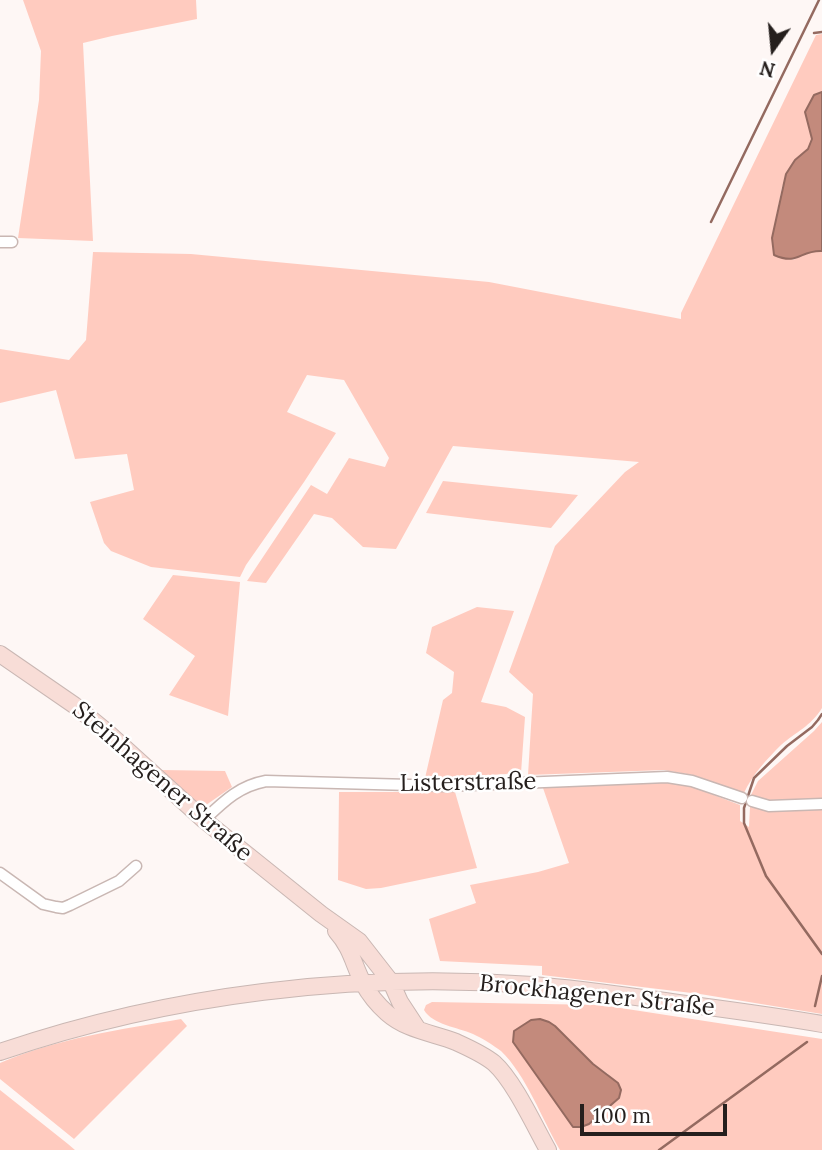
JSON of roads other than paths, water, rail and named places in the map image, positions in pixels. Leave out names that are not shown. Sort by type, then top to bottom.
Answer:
[{"type":"main road","name":"Steinhagener Straße","points":[[0,654],[74,705],[204,820],[321,914],[359,941],[391,982],[417,1028]]},
{"type":"main road","name":"Steinhagener Straße","points":[[321,914],[345,942],[363,983],[388,1014],[405,1025],[470,1048],[494,1063],[507,1077],[548,1150]]},
{"type":"main road","name":"Brockhagener Straße","points":[[0,1052],[95,1023],[152,1010],[278,990],[391,982],[475,982],[580,989],[822,1024]]},
{"type":"street","name":"Listerstraße","points":[[204,820],[239,790],[266,781],[446,786],[667,777],[692,780],[769,806],[822,803]]},
{"type":"street","points":[[0,873],[43,904],[63,908],[119,881],[136,866]]},
{"type":"waterway","points":[[711,222],[819,0]]},
{"type":"waterway","points":[[814,33],[822,32]]},
{"type":"waterway","points":[[822,714],[812,727],[787,746],[754,778],[744,808],[744,823],[766,876],[822,954]]},
{"type":"waterway","points":[[815,1006],[822,976]]},
{"type":"waterway","points":[[659,1150],[807,1042]]}]
